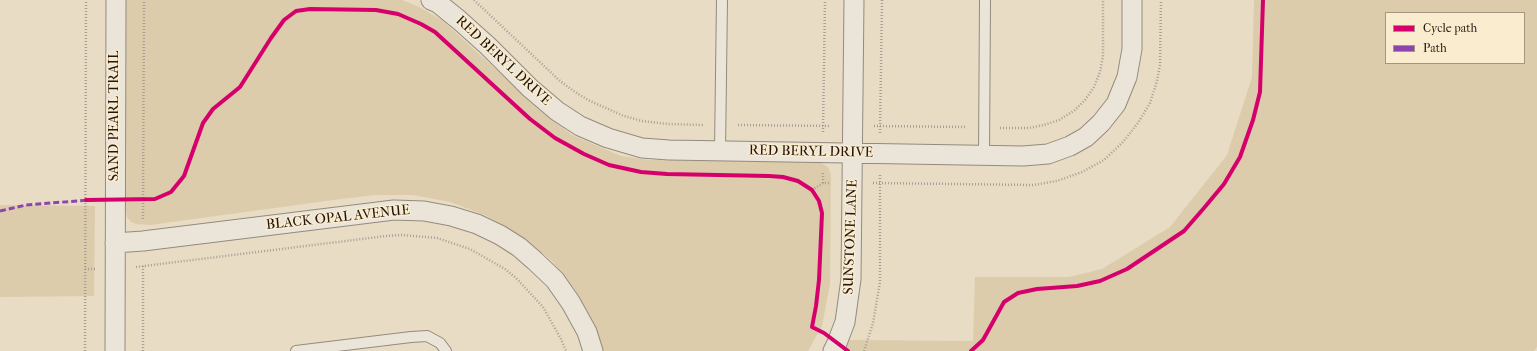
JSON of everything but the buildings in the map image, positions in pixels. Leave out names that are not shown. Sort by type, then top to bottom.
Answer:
[{"type":"street","name":"SAND PEARL TRAIL","points":[[115,351],[116,0]]},
{"type":"street","name":"RED BERYL DRIVE","points":[[431,0],[438,3],[459,20],[488,46],[530,88],[557,111],[580,126],[608,138],[642,148],[669,150],[984,155],[1048,154],[1070,146],[1086,137],[1101,123],[1116,104],[1127,77],[1132,48],[1132,0]]},
{"type":"street","name":"SUNSTONE LANE","points":[[833,351],[845,322],[851,279],[854,0]]},
{"type":"street","name":"BLACK OPAL AVENUE","points":[[116,243],[144,241],[394,210],[424,211],[451,216],[477,224],[500,235],[519,247],[555,280],[571,303],[587,332],[593,351]]},
{"type":"lane","points":[[720,150],[722,0]]},
{"type":"lane","points":[[984,155],[985,0]]},
{"type":"lane","points":[[296,351],[427,336],[440,343],[446,351]]},
{"type":"path","points":[[86,0],[86,351]]},
{"type":"path","points":[[143,351],[144,0]]},
{"type":"path","points":[[474,0],[560,81],[574,92],[624,116],[642,121],[668,124],[984,128],[1029,128],[1044,125],[1059,120],[1075,110],[1085,100],[1094,88],[1100,72],[1103,56],[1103,0]]},
{"type":"path","points":[[812,190],[823,183],[825,0]]},
{"type":"path","points":[[86,269],[144,266],[386,236],[402,235],[437,238],[470,249],[516,278],[542,307],[556,328],[566,351]]},
{"type":"shaded area","points":[[126,0],[402,0],[419,7],[442,20],[539,109],[572,135],[621,156],[649,160],[819,162],[828,167],[831,175],[830,284],[822,326],[808,351],[602,351],[591,318],[576,292],[552,261],[523,238],[487,216],[450,202],[413,195],[375,195],[150,225],[131,222],[127,217],[125,207]]},
{"type":"shaded area","points":[[1254,0],[1537,0],[1537,347],[1534,351],[842,351],[847,340],[973,341],[975,277],[1069,277],[1102,269],[1170,227],[1227,155],[1252,77]]},
{"type":"shaded area","points":[[0,205],[95,206],[94,296],[0,297]]},
{"type":"marked path","points":[[0,211],[26,205],[89,200]]},
{"type":"cycle path","points":[[971,351],[983,340],[1004,302],[1018,293],[1037,289],[1077,286],[1100,281],[1127,269],[1184,231],[1224,184],[1240,157],[1253,120],[1260,92],[1263,0]]},
{"type":"cycle path","points":[[86,200],[155,199],[171,192],[184,176],[203,123],[213,109],[240,87],[284,20],[296,11],[310,9],[376,10],[398,14],[435,32],[530,119],[555,138],[584,154],[609,165],[641,172],[667,174],[783,177],[798,181],[812,190],[819,201],[822,213],[819,280],[812,327],[824,333],[848,351]]}]
